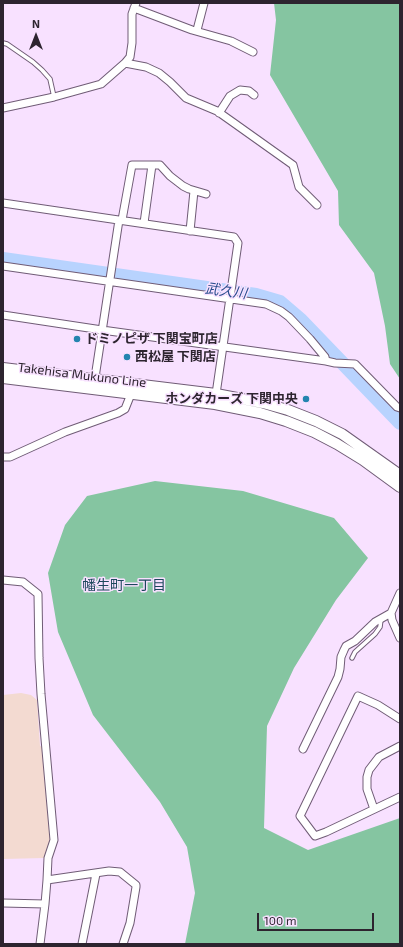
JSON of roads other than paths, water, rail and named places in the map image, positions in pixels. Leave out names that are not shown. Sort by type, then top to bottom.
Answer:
[{"type":"main road","name":"Takehisa Mukuno Line","points":[[3,368],[95,378],[216,394],[263,403],[288,410],[316,421],[342,434],[400,475]]},
{"type":"main road","name":"Takehisa Mukuno Line","points":[[3,378],[236,408],[286,420],[337,444],[363,460],[400,487]]},
{"type":"street","points":[[196,30],[204,3]]},
{"type":"street","points":[[3,108],[101,84],[130,57],[132,48],[132,14],[135,5],[192,30],[231,41],[253,52]]},
{"type":"street","points":[[125,63],[146,67],[159,73],[186,98],[219,113],[293,166],[299,187],[317,205]]},
{"type":"street","points":[[219,113],[230,96],[240,90],[249,91],[254,95]]},
{"type":"street","points":[[94,389],[111,269],[132,165],[160,165],[174,179],[189,189],[206,194]]},
{"type":"street","points":[[144,223],[152,165]]},
{"type":"street","points":[[190,230],[194,191]]},
{"type":"street","points":[[3,203],[234,237],[238,243],[216,394]]},
{"type":"street","points":[[3,266],[230,297],[266,304],[281,311],[289,317],[325,356],[326,361]]},
{"type":"street","points":[[3,315],[335,363],[355,364],[396,407],[400,408]]},
{"type":"street","points":[[3,457],[10,457],[65,432],[125,410],[130,394]]},
{"type":"street","points":[[3,580],[23,582],[38,594],[40,687],[54,840],[48,858],[45,904],[40,944]]},
{"type":"street","points":[[400,593],[391,613],[392,620],[400,638]]},
{"type":"street","points":[[303,750],[338,677],[341,657],[344,650],[374,622],[391,613]]},
{"type":"street","points":[[400,719],[378,705],[358,696],[300,816],[315,836],[400,797]]},
{"type":"street","points":[[374,809],[366,789],[369,770],[379,757],[400,746]]},
{"type":"street","points":[[47,880],[109,871],[120,872],[136,885],[136,893],[130,923],[123,944]]},
{"type":"street","points":[[82,944],[96,874]]},
{"type":"street","points":[[3,903],[45,904]]},
{"type":"lane","points":[[3,43],[7,44],[42,70],[50,79],[54,96]]},
{"type":"lane","points":[[352,658],[355,652],[375,634],[380,627],[381,619]]},
{"type":"waterway","name":"武久川","points":[[3,259],[256,295],[280,302],[301,320],[400,423]]},
{"type":"place","name":"ドミノピザ 下関宝町店","points":[[77,339]]},
{"type":"place","name":"西松屋 下関店","points":[[127,357]]},
{"type":"place","name":"ホンダカーズ 下関中央","points":[[306,399]]},
{"type":"district","name":"幡生町一丁目","points":[[124,585]]}]
